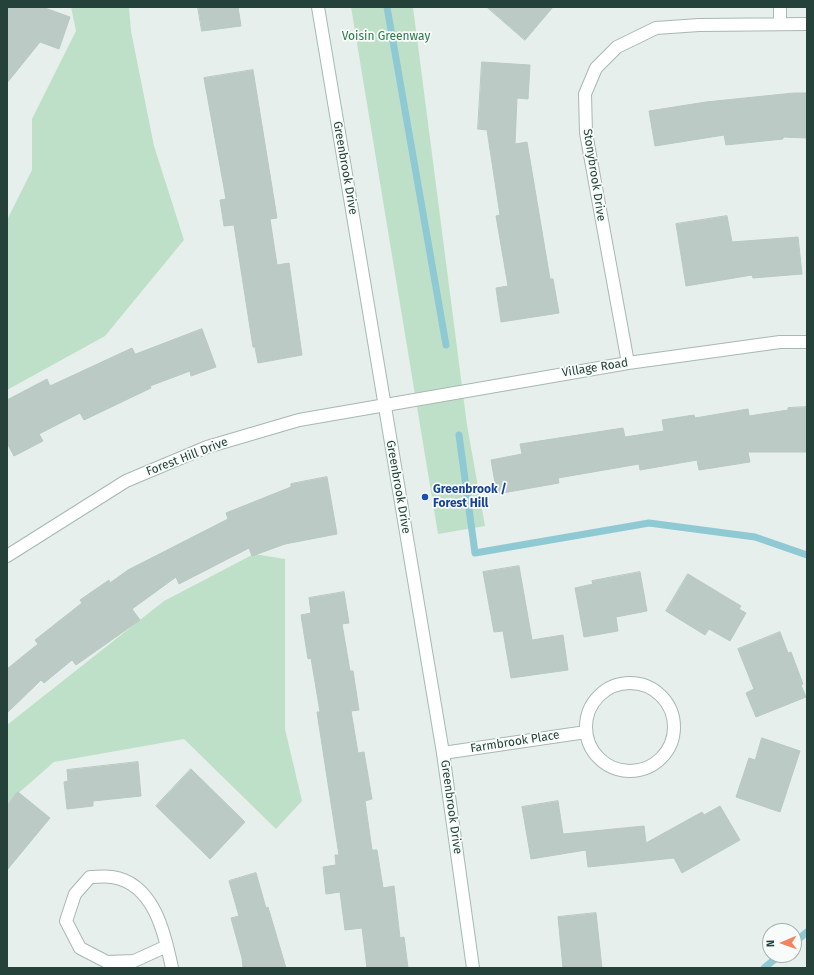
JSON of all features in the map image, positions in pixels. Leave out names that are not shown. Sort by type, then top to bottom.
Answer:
[{"type":"street","name":"Greenbrook Drive","points":[[318,7],[443,753],[473,968]]},
{"type":"street","points":[[780,7],[780,23]]},
{"type":"street","name":"Stonybrook Drive","points":[[628,363],[586,133],[585,94],[596,68],[617,47],[656,28],[780,23],[807,24]]},
{"type":"street","name":"Village Road","points":[[384,404],[628,363],[780,342],[807,342]]},
{"type":"street","name":"Forest Hill Drive","points":[[7,556],[126,481],[207,447],[299,420],[384,404]]},
{"type":"street","points":[[622,683],[638,683],[652,688],[663,697],[671,710],[674,722],[673,738],[668,749],[658,761],[644,769],[629,771],[614,768],[601,760],[591,746],[586,732],[588,712],[596,698],[608,688],[622,683]]},
{"type":"street","name":"Farmbrook Place","points":[[443,753],[586,732]]},
{"type":"street","points":[[167,946],[134,961],[107,962],[80,948],[66,921],[75,894],[90,877],[112,876],[135,885],[147,899],[159,919],[167,946],[172,968]]},
{"type":"green space","points":[[71,7],[129,7],[131,31],[154,146],[184,240],[105,336],[7,390],[7,220],[32,170],[32,119],[76,31]]},
{"type":"green space","name":"Voisin Greenway","points":[[351,7],[413,7],[467,425],[485,526],[438,534]]},
{"type":"green space","points":[[254,554],[285,559],[285,729],[302,801],[276,829],[184,739],[54,762],[7,803],[7,725],[164,601]]},
{"type":"building","points":[[7,7],[42,7],[70,17],[59,49],[40,42],[7,83]]},
{"type":"building","points":[[198,7],[238,7],[241,26],[202,31]]},
{"type":"building","points":[[487,7],[553,7],[525,40]]},
{"type":"building","points":[[482,62],[530,65],[528,99],[517,98],[515,144],[527,142],[550,279],[553,279],[559,313],[501,322],[496,288],[508,286],[496,216],[500,215],[487,130],[478,129]]},
{"type":"building","points":[[253,70],[277,218],[270,219],[277,265],[289,263],[302,355],[258,363],[255,347],[253,347],[234,225],[224,226],[220,200],[226,199],[204,78]]},
{"type":"building","points":[[807,93],[807,138],[783,137],[783,139],[726,145],[724,135],[655,146],[649,111],[706,102]]},
{"type":"building","points":[[727,216],[732,242],[798,237],[802,274],[753,278],[752,275],[686,286],[676,224]]},
{"type":"building","points":[[202,329],[216,367],[191,376],[190,371],[150,386],[151,388],[84,420],[80,413],[39,434],[43,441],[14,456],[7,443],[7,400],[47,379],[50,386],[132,348],[135,354]]},
{"type":"building","points":[[807,407],[807,452],[748,452],[750,462],[699,470],[697,460],[640,470],[639,464],[558,478],[559,483],[497,494],[491,460],[522,454],[520,444],[623,428],[625,437],[664,431],[662,420],[694,415],[695,418],[748,409],[749,416],[788,410],[788,408]]},
{"type":"building","points":[[327,477],[337,534],[285,544],[252,556],[249,548],[179,584],[176,577],[132,609],[140,620],[76,665],[72,660],[44,683],[41,680],[7,713],[7,669],[38,644],[35,640],[82,603],[80,600],[109,580],[110,583],[128,570],[228,519],[226,513],[291,487],[291,484]]},
{"type":"building","points":[[519,566],[532,640],[563,635],[568,670],[511,678],[503,631],[494,632],[483,572]]},
{"type":"building","points":[[640,572],[647,611],[616,617],[618,631],[584,637],[575,588],[593,584],[592,581]]},
{"type":"building","points":[[688,574],[741,606],[739,609],[746,613],[730,641],[709,629],[705,635],[666,611]]},
{"type":"building","points":[[344,592],[349,623],[342,624],[350,671],[353,671],[359,710],[351,711],[358,753],[364,752],[372,799],[365,801],[372,850],[377,850],[383,888],[394,886],[400,938],[404,937],[408,968],[367,968],[362,928],[345,930],[340,892],[326,894],[323,867],[336,865],[335,855],[339,855],[317,712],[320,712],[311,658],[308,659],[301,615],[311,613],[309,598]]},
{"type":"building","points":[[780,632],[788,653],[791,652],[803,684],[801,685],[806,697],[756,717],[746,693],[754,689],[738,649]]},
{"type":"building","points":[[762,738],[800,751],[780,812],[736,797],[749,758],[755,760]]},
{"type":"building","points":[[138,762],[141,796],[93,801],[93,806],[67,809],[64,782],[68,781],[67,770]]},
{"type":"building","points":[[191,769],[245,822],[210,859],[156,806]]},
{"type":"building","points":[[18,792],[50,818],[7,870],[7,805]]},
{"type":"building","points":[[558,801],[563,834],[644,826],[646,843],[702,812],[704,815],[720,806],[740,840],[682,873],[674,858],[588,867],[586,850],[531,859],[522,807]]},
{"type":"building","points":[[256,873],[266,908],[268,907],[286,968],[243,968],[242,958],[231,918],[239,916],[229,881]]},
{"type":"building","points":[[596,913],[602,968],[563,968],[558,917]]},
{"type":"waterway","points":[[387,7],[446,345]]},
{"type":"waterway","points":[[459,435],[475,553],[649,523],[755,537],[807,555]]},
{"type":"waterway","points":[[802,936],[807,932]]},
{"type":"waterway","points":[[764,968],[770,963]]},
{"type":"place","name":"Greenbrook / Forest Hill","points":[[425,497]]}]
